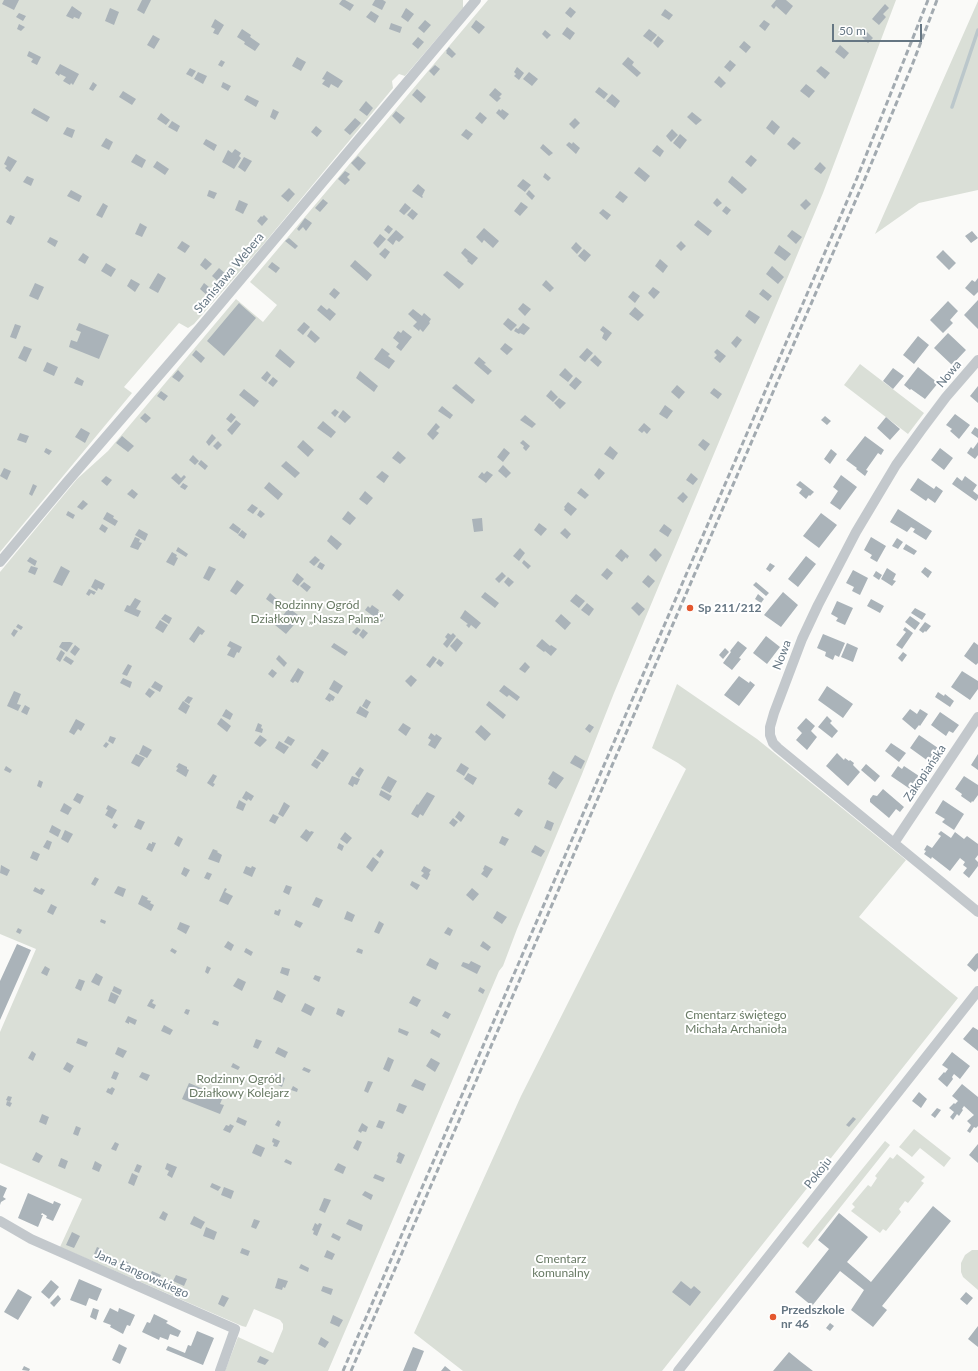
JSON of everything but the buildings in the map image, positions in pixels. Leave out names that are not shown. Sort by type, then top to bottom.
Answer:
[{"type":"street","name":"Stanisława Webera","points":[[0,562],[204,324],[476,0]]},
{"type":"street","name":"Nowa","points":[[978,360],[950,392],[896,465],[856,532],[802,639],[770,726],[770,735],[773,743],[778,748],[978,912]]},
{"type":"street","name":"Zakopiańska","points":[[894,843],[978,717]]},
{"type":"street","name":"Pokoju","points":[[678,1371],[978,990]]},
{"type":"street","name":"Jana Łangowskiego","points":[[0,1221],[31,1239],[235,1329],[220,1371]]},
{"type":"green space","points":[[0,0],[463,0],[463,8],[405,76],[399,74],[392,81],[393,88],[262,246],[194,324],[188,328],[179,323],[124,387],[132,393],[0,552]]},
{"type":"green space","name":"Rodzinny Ogród Działkowy „Nasza Palma”","points":[[488,0],[896,0],[823,193],[614,693],[503,966],[499,971],[328,1371],[225,1371],[238,1337],[273,1353],[283,1329],[283,1324],[280,1320],[254,1309],[246,1327],[242,1326],[60,1247],[82,1199],[0,1163],[0,1032],[36,949],[0,934],[0,572],[77,479],[108,451],[236,299],[263,322],[277,305],[250,282]]},
{"type":"green space","points":[[978,1],[978,190],[919,203],[875,234]]},
{"type":"green space","points":[[860,364],[924,413],[908,434],[844,385]]},
{"type":"green space","name":"Cmentarz świętego Michała Archanioła","points":[[677,684],[757,739],[906,860],[859,917],[958,998],[662,1371],[463,1371],[414,1333],[521,1096],[686,769],[652,748]]},
{"type":"green space","points":[[914,1129],[951,1158],[944,1167],[920,1148],[912,1157],[899,1147]]},
{"type":"green space","points":[[885,1141],[890,1145],[808,1248],[802,1243]]},
{"type":"green space","points":[[897,1154],[925,1177],[921,1181],[924,1183],[908,1203],[905,1201],[899,1209],[901,1212],[886,1231],[883,1229],[880,1233],[851,1211],[855,1207],[852,1204],[868,1185],[871,1187],[877,1178],[875,1176],[890,1157],[893,1159]]},
{"type":"green space","points":[[972,1250],[978,1250],[978,1290],[963,1277],[961,1272],[961,1263],[965,1255]]},
{"type":"waterway","points":[[952,107],[978,30]]},
{"type":"railway","points":[[343,1371],[857,178],[928,0]]},
{"type":"railway","points":[[351,1371],[864,181],[911,68],[937,0]]},
{"type":"place","name":"Sp 211/212","points":[[690,608]]},
{"type":"place","name":"Przedszkole nr 46","points":[[773,1317]]},
{"type":"park label","name":"Rodzinny Ogród Działkowy Kolejarz","points":[[239,1086]]},
{"type":"park label","name":"Cmentarz komunalny","points":[[561,1266]]}]
